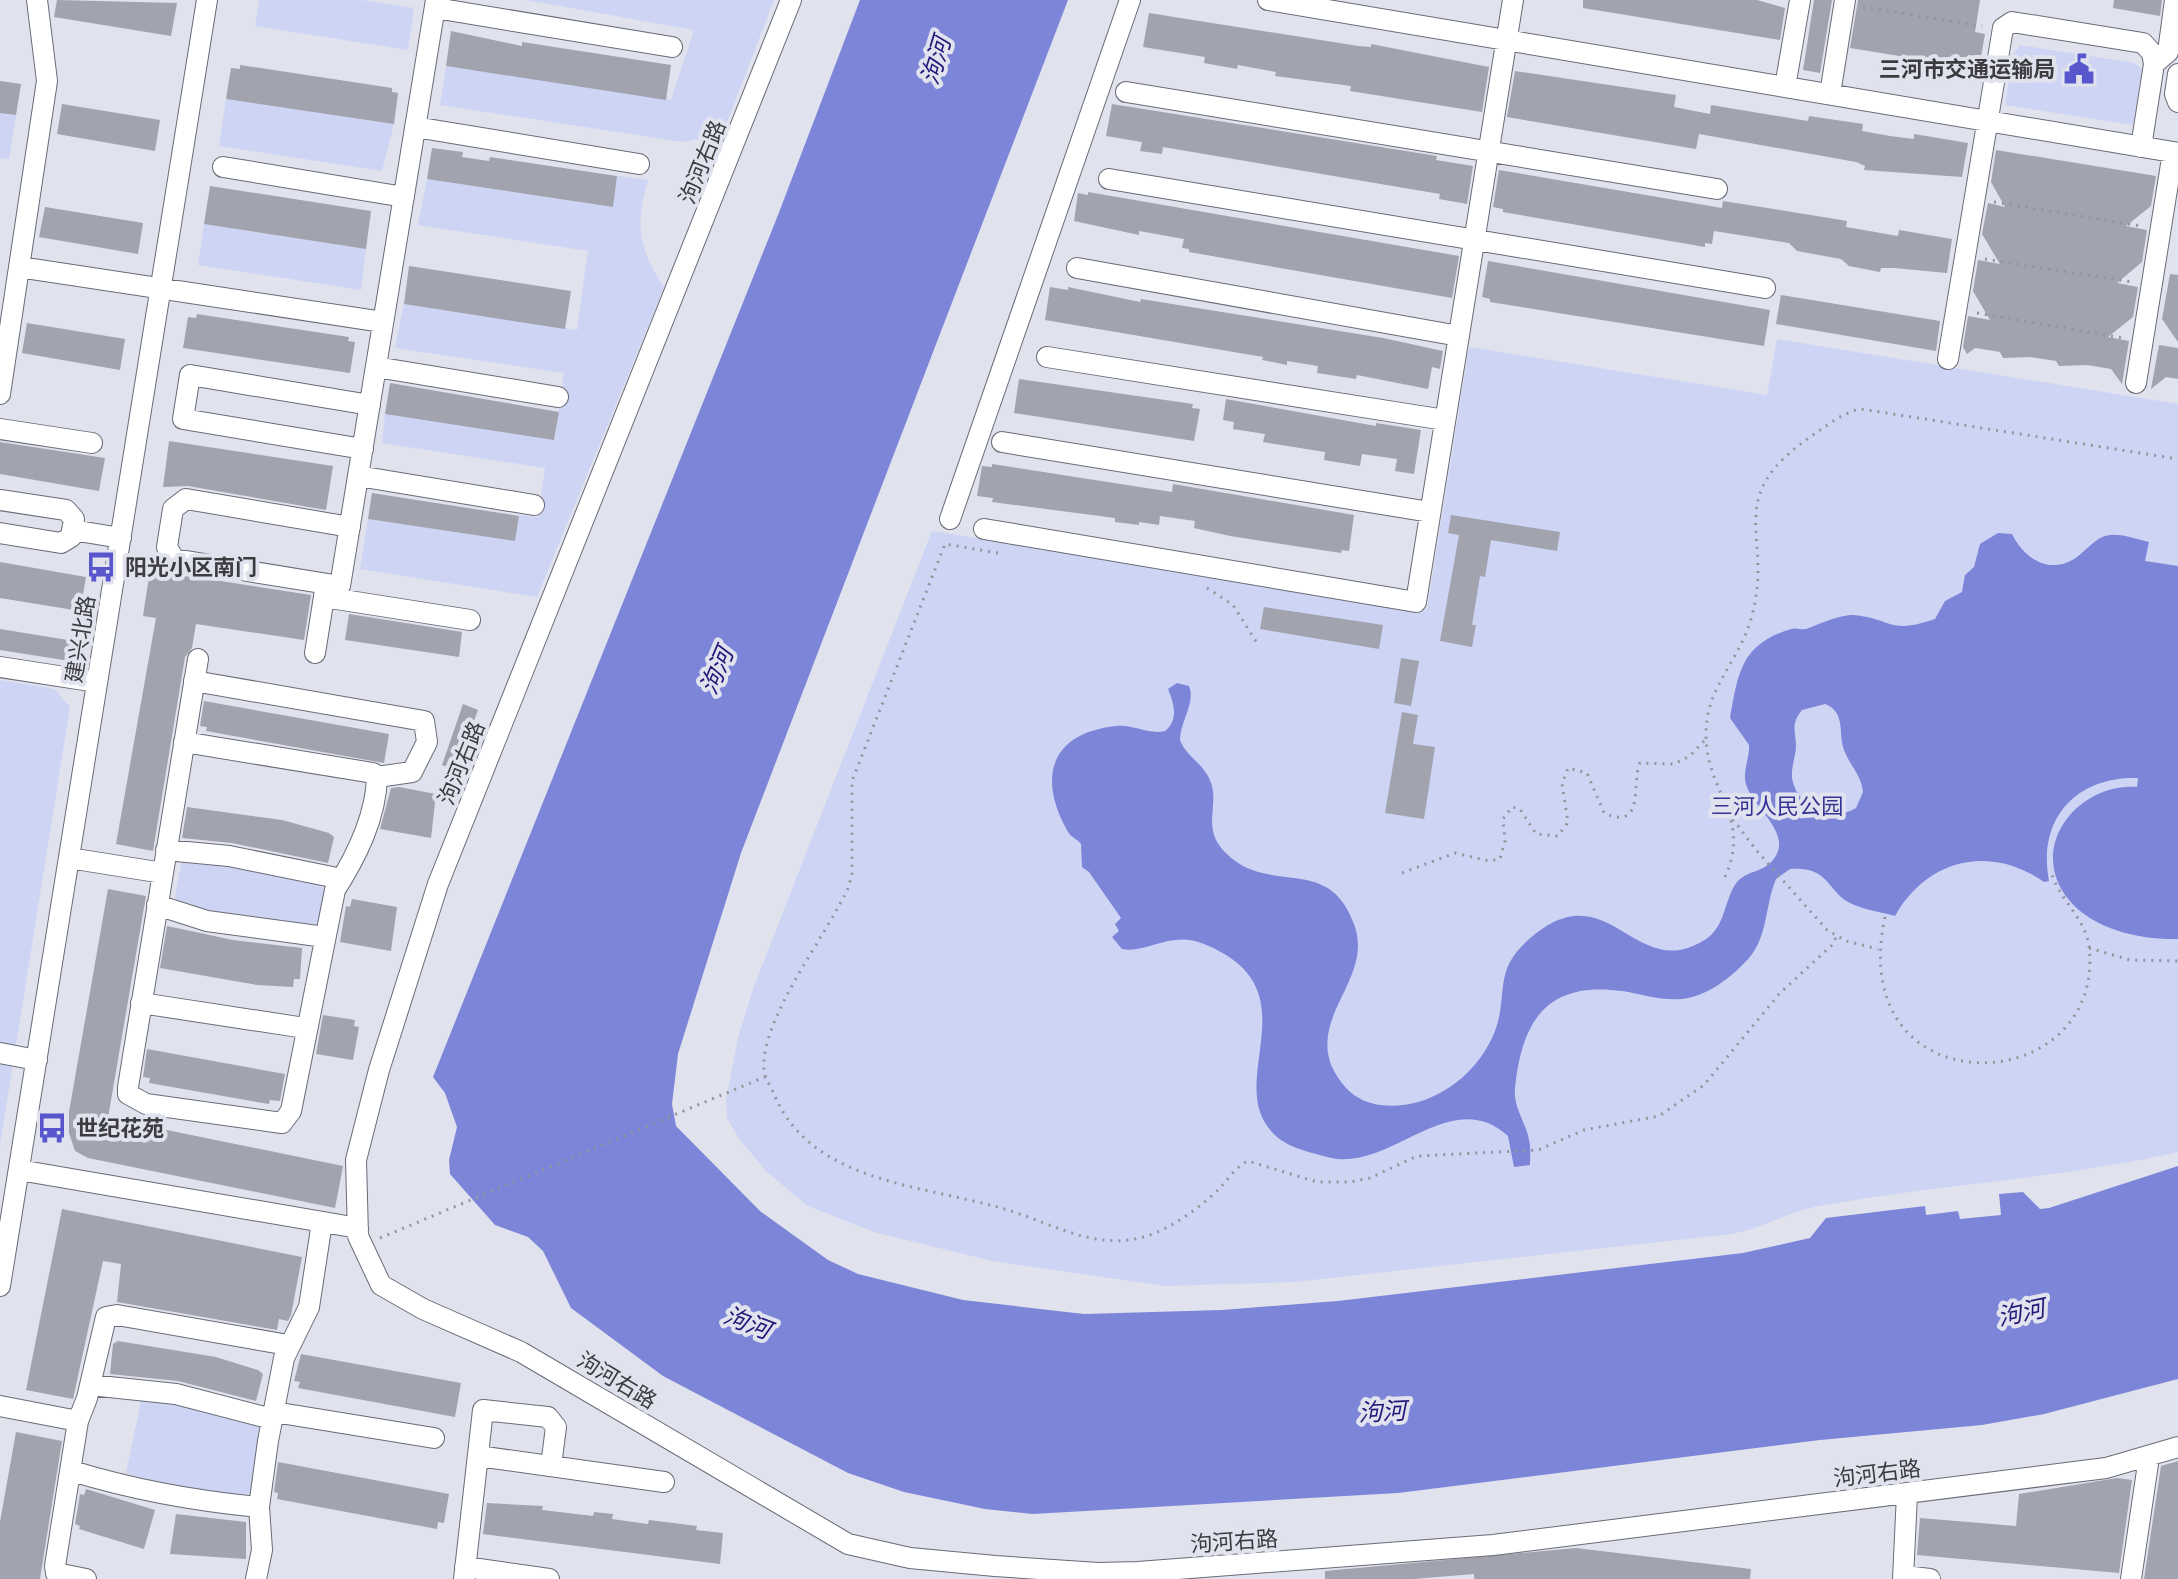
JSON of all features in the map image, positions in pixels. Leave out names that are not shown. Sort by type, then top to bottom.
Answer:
[{"type":"street","points":[[0,394],[47,81],[37,0]]},
{"type":"street","name":"建兴北路","points":[[0,1286],[4,1237],[19,1170],[207,0]]},
{"type":"street","name":"泃河右路","points":[[791,0],[438,884],[410,964],[356,1160],[360,1237],[374,1276],[398,1297],[521,1352],[815,1527],[869,1551],[910,1558],[1098,1573],[1493,1545],[2106,1468],[2178,1447]]},
{"type":"street","points":[[950,519],[1130,0]]},
{"type":"street","points":[[1268,0],[2175,153],[2136,383]]},
{"type":"street","points":[[984,529],[1416,602],[1513,0]]},
{"type":"street","points":[[1785,87],[1800,0]]},
{"type":"street","points":[[2154,64],[2168,52],[2175,0]]},
{"type":"street","points":[[1830,94],[1844,2]]},
{"type":"street","points":[[325,591],[340,586],[435,4],[672,47]]},
{"type":"street","points":[[1948,359],[2003,28],[2012,22],[2143,43],[2152,53],[2154,64],[2141,147]]},
{"type":"street","points":[[2178,74],[2175,94],[2178,102]]},
{"type":"street","points":[[1126,92],[1717,189]]},
{"type":"street","points":[[415,127],[639,164]]},
{"type":"street","points":[[223,167],[404,197]]},
{"type":"street","points":[[1109,179],[1765,288]]},
{"type":"street","points":[[19,267],[383,322]]},
{"type":"street","points":[[1077,268],[1459,336]]},
{"type":"street","points":[[1047,357],[1445,420]]},
{"type":"street","points":[[376,367],[558,397]]},
{"type":"street","points":[[363,449],[183,419],[190,375],[370,405]]},
{"type":"street","points":[[0,429],[92,443]]},
{"type":"street","points":[[1002,442],[1430,512]]},
{"type":"street","points":[[358,476],[534,505]]},
{"type":"street","points":[[350,527],[186,499],[173,509],[167,547],[174,559],[470,620]]},
{"type":"street","points":[[0,500],[66,510],[74,519],[67,542],[0,533]]},
{"type":"street","points":[[72,530],[121,538]]},
{"type":"street","points":[[315,653],[325,591]]},
{"type":"street","points":[[184,742],[373,773],[377,777],[377,792],[356,859],[335,890],[305,1028],[291,1111],[286,1121],[276,1124],[146,1104],[131,1098],[128,1087],[157,905],[163,873],[166,850],[194,681],[198,659]]},
{"type":"street","points":[[0,667],[97,682]]},
{"type":"street","points":[[194,681],[424,721],[427,742],[412,772],[377,777]]},
{"type":"street","points":[[166,850],[229,856],[342,879]]},
{"type":"street","points":[[69,858],[163,873]]},
{"type":"street","points":[[157,905],[207,921],[325,937]]},
{"type":"street","points":[[141,1003],[305,1028]]},
{"type":"street","points":[[0,1053],[37,1060]]},
{"type":"street","points":[[19,1170],[322,1222],[360,1237]]},
{"type":"street","points":[[256,1579],[262,1550],[259,1507],[273,1416],[288,1345],[309,1307],[322,1222]]},
{"type":"street","points":[[86,1579],[56,1573],[55,1566],[78,1421],[90,1385],[102,1322],[111,1314],[288,1345]]},
{"type":"street","points":[[90,1385],[176,1394],[273,1416],[434,1438]]},
{"type":"street","points":[[0,1406],[78,1421]]},
{"type":"street","points":[[549,1579],[464,1573],[483,1410],[548,1417],[556,1427],[551,1466]]},
{"type":"street","points":[[478,1456],[664,1482]]},
{"type":"street","points":[[2131,1579],[2149,1457]]},
{"type":"street","points":[[72,1471],[123,1487],[190,1500],[259,1507]]},
{"type":"street","points":[[1907,1494],[1904,1577],[1930,1579]]},
{"type":"path","points":[[1844,2],[1982,26]]},
{"type":"path","points":[[1975,199],[2160,229]]},
{"type":"path","points":[[1966,255],[2151,285]]},
{"type":"path","points":[[1956,309],[2142,342]]},
{"type":"path","points":[[1878,949],[1827,930],[1756,850],[1733,819],[1713,776],[1706,740],[1708,712],[1716,685],[1752,618],[1758,578],[1754,516],[1763,482],[1791,450],[1844,414],[1861,409],[2178,459]]},
{"type":"path","points":[[1005,554],[945,544],[852,781],[853,850],[849,886],[777,1018],[767,1059],[767,1076],[791,1128],[819,1149],[858,1171],[1003,1208],[1079,1235],[1127,1241],[1152,1234],[1183,1216],[1248,1161],[1317,1182],[1350,1182],[1370,1178],[1417,1156],[1538,1150],[1584,1130],[1659,1116],[1704,1085],[1780,993],[1831,946],[1837,936]]},
{"type":"path","points":[[1196,586],[1222,595],[1233,605],[1257,643]]},
{"type":"path","points":[[1402,873],[1455,853],[1489,861],[1500,859],[1505,841],[1503,819],[1512,807],[1520,809],[1536,834],[1558,836],[1568,822],[1562,784],[1568,768],[1587,773],[1604,813],[1626,815],[1634,807],[1640,763],[1674,764],[1690,756],[1706,740]]},
{"type":"path","points":[[1725,877],[1735,842],[1733,819]]},
{"type":"path","points":[[1885,917],[1878,949],[1883,992],[1900,1024],[1936,1053],[1980,1064],[2025,1056],[2062,1030],[2082,999],[2087,981],[2089,948],[2084,927],[2055,887],[2051,871]]},
{"type":"path","points":[[2089,948],[2130,960],[2178,961]]},
{"type":"path","points":[[360,1237],[436,1214],[767,1076]]},
{"type":"green space","points":[[259,0],[362,0],[414,8],[408,50],[255,26]]},
{"type":"green space","points":[[526,0],[774,0],[722,135],[683,142],[440,105],[446,66],[671,100],[694,30]]},
{"type":"green space","points":[[2020,45],[2134,63],[2142,69],[2133,125],[2005,105],[2013,54]]},
{"type":"green space","points":[[226,99],[394,124],[382,171],[219,146]]},
{"type":"green space","points":[[0,113],[16,115],[9,159],[0,158]]},
{"type":"green space","points":[[617,176],[648,180],[641,210],[641,235],[649,260],[664,287],[537,597],[360,569],[368,519],[515,541],[519,515],[538,517],[545,468],[382,443],[385,414],[555,439],[564,373],[395,348],[404,304],[577,330],[588,251],[418,225],[427,179],[612,207]]},
{"type":"green space","points":[[224,223],[241,230],[366,249],[361,290],[198,265],[204,224],[223,227]]},
{"type":"green space","name":"三河人民公园","points":[[1777,339],[2178,404],[2178,1152],[2089,1169],[1819,1206],[1732,1234],[1294,1282],[1165,1286],[992,1261],[874,1232],[808,1206],[768,1173],[740,1140],[727,1118],[726,1100],[738,1038],[753,989],[932,531],[1427,610],[1469,347],[1767,395]]},
{"type":"green space","points":[[0,680],[54,689],[70,707],[0,1145]]},
{"type":"green space","points":[[182,860],[284,872],[318,884],[325,892],[317,926],[249,920],[178,902],[175,897]]},
{"type":"green space","points":[[141,1401],[186,1404],[261,1424],[254,1494],[205,1492],[126,1473]]},
{"type":"water","name":"泃河","points":[[860,0],[1068,0],[741,853],[678,1054],[672,1104],[676,1126],[760,1211],[828,1260],[858,1274],[963,1300],[1084,1314],[1222,1310],[1338,1301],[1743,1253],[1810,1238],[1826,1218],[1925,1206],[1926,1215],[1958,1211],[1960,1219],[2001,1215],[1999,1194],[2023,1192],[2040,1209],[2049,1208],[2178,1166],[2178,1379],[2044,1414],[1982,1425],[1820,1440],[1398,1493],[1033,1514],[985,1509],[904,1492],[848,1473],[663,1376],[571,1308],[543,1251],[528,1237],[495,1225],[450,1174],[449,1160],[457,1127],[445,1093],[433,1077],[778,215]]},
{"type":"water","points":[[1998,533],[2012,534],[2030,556],[2055,565],[2074,559],[2101,538],[2121,535],[2149,542],[2145,561],[2178,566],[2178,939],[2149,938],[2105,926],[2079,910],[2057,880],[2053,860],[2056,840],[2064,822],[2078,807],[2095,796],[2115,789],[2137,787],[2138,778],[2097,784],[2066,805],[2049,838],[2049,881],[2044,882],[2002,863],[1961,863],[1924,881],[1895,916],[1852,904],[1813,872],[1790,869],[1776,879],[1755,949],[1735,972],[1710,990],[1692,997],[1674,999],[1596,989],[1557,999],[1543,1010],[1524,1042],[1515,1088],[1516,1102],[1530,1143],[1530,1165],[1514,1167],[1508,1136],[1486,1122],[1464,1119],[1441,1124],[1373,1154],[1350,1159],[1305,1151],[1277,1137],[1260,1111],[1256,1087],[1262,1010],[1255,985],[1237,963],[1192,940],[1122,949],[1112,937],[1119,931],[1115,924],[1121,918],[1089,872],[1082,867],[1081,844],[1068,832],[1058,812],[1052,777],[1056,761],[1064,748],[1076,738],[1094,730],[1116,726],[1165,731],[1174,716],[1168,689],[1177,683],[1189,686],[1191,699],[1180,740],[1209,778],[1213,829],[1222,849],[1250,869],[1317,883],[1331,890],[1344,903],[1354,924],[1358,943],[1356,962],[1329,1030],[1327,1048],[1334,1072],[1347,1089],[1373,1104],[1388,1106],[1418,1102],[1444,1091],[1477,1063],[1497,1025],[1510,962],[1526,942],[1555,922],[1579,916],[1600,920],[1659,949],[1681,950],[1713,934],[1737,882],[1769,864],[1778,851],[1776,832],[1745,782],[1749,745],[1730,718],[1745,662],[1752,652],[1774,635],[1806,629],[1843,616],[1867,617],[1899,626],[1935,619],[1945,601],[1962,592],[1965,575],[1974,567],[1980,544]],"holes":[[[1825,704],[1839,718],[1844,750],[1863,792],[1856,808],[1836,814],[1808,805],[1795,789],[1792,778],[1796,719],[1802,710]]]},
{"type":"building","points":[[57,0],[177,3],[171,36],[54,17]]},
{"type":"building","points":[[1583,0],[1757,0],[1785,8],[1780,40],[1583,8]]},
{"type":"building","points":[[1814,0],[1832,0],[1820,73],[1803,70]]},
{"type":"building","points":[[1858,0],[1980,0],[1975,32],[1985,34],[1980,63],[1962,60],[1961,66],[1850,48]]},
{"type":"building","points":[[2114,0],[2162,0],[2160,16],[2113,8]]},
{"type":"building","points":[[1149,13],[1358,46],[1371,47],[1371,44],[1489,67],[1482,112],[1350,91],[1351,86],[1275,76],[1276,72],[1238,65],[1237,69],[1204,63],[1205,57],[1143,47]]},
{"type":"building","points":[[451,31],[522,46],[522,42],[671,65],[666,100],[446,66]]},
{"type":"building","points":[[240,65],[392,88],[392,92],[398,93],[394,124],[226,99],[231,68],[240,69]]},
{"type":"building","points":[[1515,71],[1676,95],[1674,107],[1710,114],[1711,105],[1808,121],[1809,116],[1863,124],[1862,131],[1890,136],[1914,139],[1914,134],[1968,143],[1962,177],[1864,170],[1865,166],[1856,162],[1699,134],[1696,149],[1507,117]]},
{"type":"building","points":[[0,81],[21,84],[16,115],[0,113]]},
{"type":"building","points":[[62,104],[160,120],[155,151],[57,134]]},
{"type":"building","points":[[1112,104],[1437,156],[1436,160],[1473,166],[1467,204],[1439,199],[1440,194],[1163,147],[1162,154],[1140,151],[1142,142],[1106,136]]},
{"type":"building","points":[[432,148],[463,152],[462,157],[489,161],[490,157],[617,176],[613,207],[427,179]]},
{"type":"building","points":[[1996,150],[2156,176],[2151,206],[2126,226],[2147,230],[2142,262],[2117,283],[2138,287],[2133,317],[2108,337],[2129,341],[2122,384],[2111,369],[2087,365],[2059,366],[2056,361],[2031,357],[2003,358],[2000,352],[1975,348],[1967,354],[1963,347],[1968,316],[1990,320],[1973,291],[1978,260],[2000,264],[1982,234],[1988,203],[2005,207],[1991,182]]},
{"type":"building","points":[[1499,170],[1722,208],[1723,201],[1823,217],[1847,221],[1846,227],[1898,236],[1899,230],[1952,239],[1947,273],[1894,268],[1881,268],[1880,272],[1849,266],[1841,259],[1797,251],[1789,243],[1714,231],[1712,244],[1705,243],[1705,247],[1503,212],[1503,209],[1493,207]]},
{"type":"building","points":[[210,186],[371,211],[366,249],[204,224]]},
{"type":"building","points":[[1088,192],[1459,256],[1452,298],[1189,252],[1189,249],[1182,248],[1184,239],[1139,231],[1139,235],[1074,221],[1078,193],[1088,195]]},
{"type":"building","points":[[45,207],[143,223],[138,254],[39,237]]},
{"type":"building","points":[[1488,261],[1770,310],[1764,346],[1490,302],[1490,299],[1482,297]]},
{"type":"building","points":[[409,266],[571,291],[565,329],[404,304]]},
{"type":"building","points":[[2170,274],[2178,275],[2178,342],[2162,319]]},
{"type":"building","points":[[1050,287],[1068,290],[1068,287],[1140,302],[1141,299],[1383,338],[1443,351],[1440,369],[1432,367],[1428,389],[1357,375],[1356,379],[1317,373],[1318,366],[1287,361],[1287,365],[1262,360],[1263,357],[1045,320]]},
{"type":"building","points":[[1781,295],[1940,321],[1936,351],[1776,324]]},
{"type":"building","points":[[197,314],[349,337],[348,341],[355,342],[350,373],[183,348],[188,317],[196,318]]},
{"type":"building","points":[[27,323],[125,339],[120,370],[22,353]]},
{"type":"building","points":[[2159,345],[2178,348],[2178,379],[2166,377],[2151,389]]},
{"type":"building","points":[[1019,379],[1193,404],[1192,408],[1200,409],[1194,441],[1014,413]]},
{"type":"building","points":[[390,383],[559,412],[554,440],[385,414]]},
{"type":"building","points":[[1226,399],[1376,426],[1376,423],[1421,430],[1414,474],[1395,471],[1397,459],[1362,454],[1360,466],[1324,460],[1325,452],[1263,442],[1265,434],[1233,429],[1234,422],[1223,420]]},
{"type":"building","points":[[169,441],[333,466],[326,510],[188,486],[163,487]]},
{"type":"building","points":[[0,442],[105,458],[99,491],[0,474]]},
{"type":"building","points":[[992,464],[1172,492],[1173,484],[1354,515],[1349,551],[1342,550],[1341,553],[1230,536],[1194,528],[1195,521],[1160,516],[1159,525],[1139,522],[1139,525],[1115,522],[1115,518],[992,502],[993,498],[977,496],[982,466],[992,467]]},
{"type":"building","points":[[372,493],[519,516],[515,541],[368,519]]},
{"type":"building","points":[[1451,515],[1560,532],[1557,551],[1491,540],[1485,577],[1480,576],[1472,625],[1476,625],[1472,647],[1440,641],[1459,535],[1448,533]]},
{"type":"building","points":[[0,562],[86,577],[80,611],[0,598]]},
{"type":"building","points":[[150,570],[311,595],[304,640],[196,624],[192,648],[185,657],[153,851],[116,844],[156,618],[143,616]]},
{"type":"building","points":[[1264,607],[1383,625],[1379,649],[1260,629]]},
{"type":"building","points":[[349,614],[462,632],[459,657],[345,640]]},
{"type":"building","points":[[0,629],[74,641],[70,661],[0,650]]},
{"type":"building","points":[[1401,658],[1419,661],[1411,706],[1394,703]]},
{"type":"building","points":[[204,701],[389,734],[384,763],[206,731],[207,727],[200,726]]},
{"type":"building","points":[[463,704],[478,710],[456,770],[442,765]]},
{"type":"building","points":[[1402,712],[1418,715],[1413,744],[1435,747],[1424,819],[1385,813]]},
{"type":"building","points":[[391,788],[436,794],[431,838],[380,829]]},
{"type":"building","points":[[187,807],[282,820],[329,833],[334,837],[328,863],[232,843],[182,838]]},
{"type":"building","points":[[108,889],[146,896],[108,1118],[343,1166],[335,1208],[88,1158],[75,1151],[69,1133],[69,1112]]},
{"type":"building","points":[[352,899],[397,907],[391,951],[340,942],[346,906],[350,907]]},
{"type":"building","points":[[167,926],[233,940],[302,948],[300,979],[294,979],[293,987],[257,985],[160,968]]},
{"type":"building","points":[[323,1015],[355,1020],[354,1026],[359,1027],[353,1060],[316,1054]]},
{"type":"building","points":[[147,1049],[285,1074],[280,1101],[270,1100],[269,1104],[149,1083],[150,1078],[143,1077]]},
{"type":"building","points":[[62,1209],[302,1257],[291,1315],[288,1321],[279,1319],[277,1330],[117,1302],[121,1264],[103,1261],[73,1399],[26,1390]]},
{"type":"building","points":[[118,1341],[216,1357],[258,1370],[263,1374],[256,1401],[178,1381],[110,1374],[113,1344]]},
{"type":"building","points":[[301,1354],[461,1383],[455,1417],[298,1388],[300,1382],[294,1381]]},
{"type":"building","points":[[16,1432],[62,1441],[40,1579],[0,1579],[0,1522]]},
{"type":"building","points":[[2178,1461],[2178,1579],[2144,1579],[2161,1466]]},
{"type":"building","points":[[278,1462],[449,1494],[444,1523],[438,1522],[437,1529],[277,1499],[278,1493],[274,1492]]},
{"type":"building","points":[[2117,1478],[2132,1480],[2119,1573],[1917,1555],[1920,1518],[2016,1526],[2019,1494]]},
{"type":"building","points":[[86,1489],[155,1510],[144,1549],[79,1529],[80,1526],[75,1524],[80,1494],[84,1495]]},
{"type":"building","points":[[487,1503],[543,1506],[542,1510],[593,1516],[594,1512],[613,1514],[612,1519],[648,1524],[649,1520],[697,1526],[696,1530],[723,1533],[720,1564],[483,1534]]},
{"type":"building","points":[[176,1514],[246,1522],[246,1559],[170,1554]]},
{"type":"building","points":[[1576,1548],[1751,1569],[1750,1579],[1474,1579],[1474,1574],[1414,1579],[1325,1579],[1325,1571]]},
{"type":"place","name":"三河市交通运输局","points":[[2079,69]]},
{"type":"place","name":"阳光小区南门","points":[[101,567]]},
{"type":"place","name":"世纪花苑","points":[[52,1128]]}]
